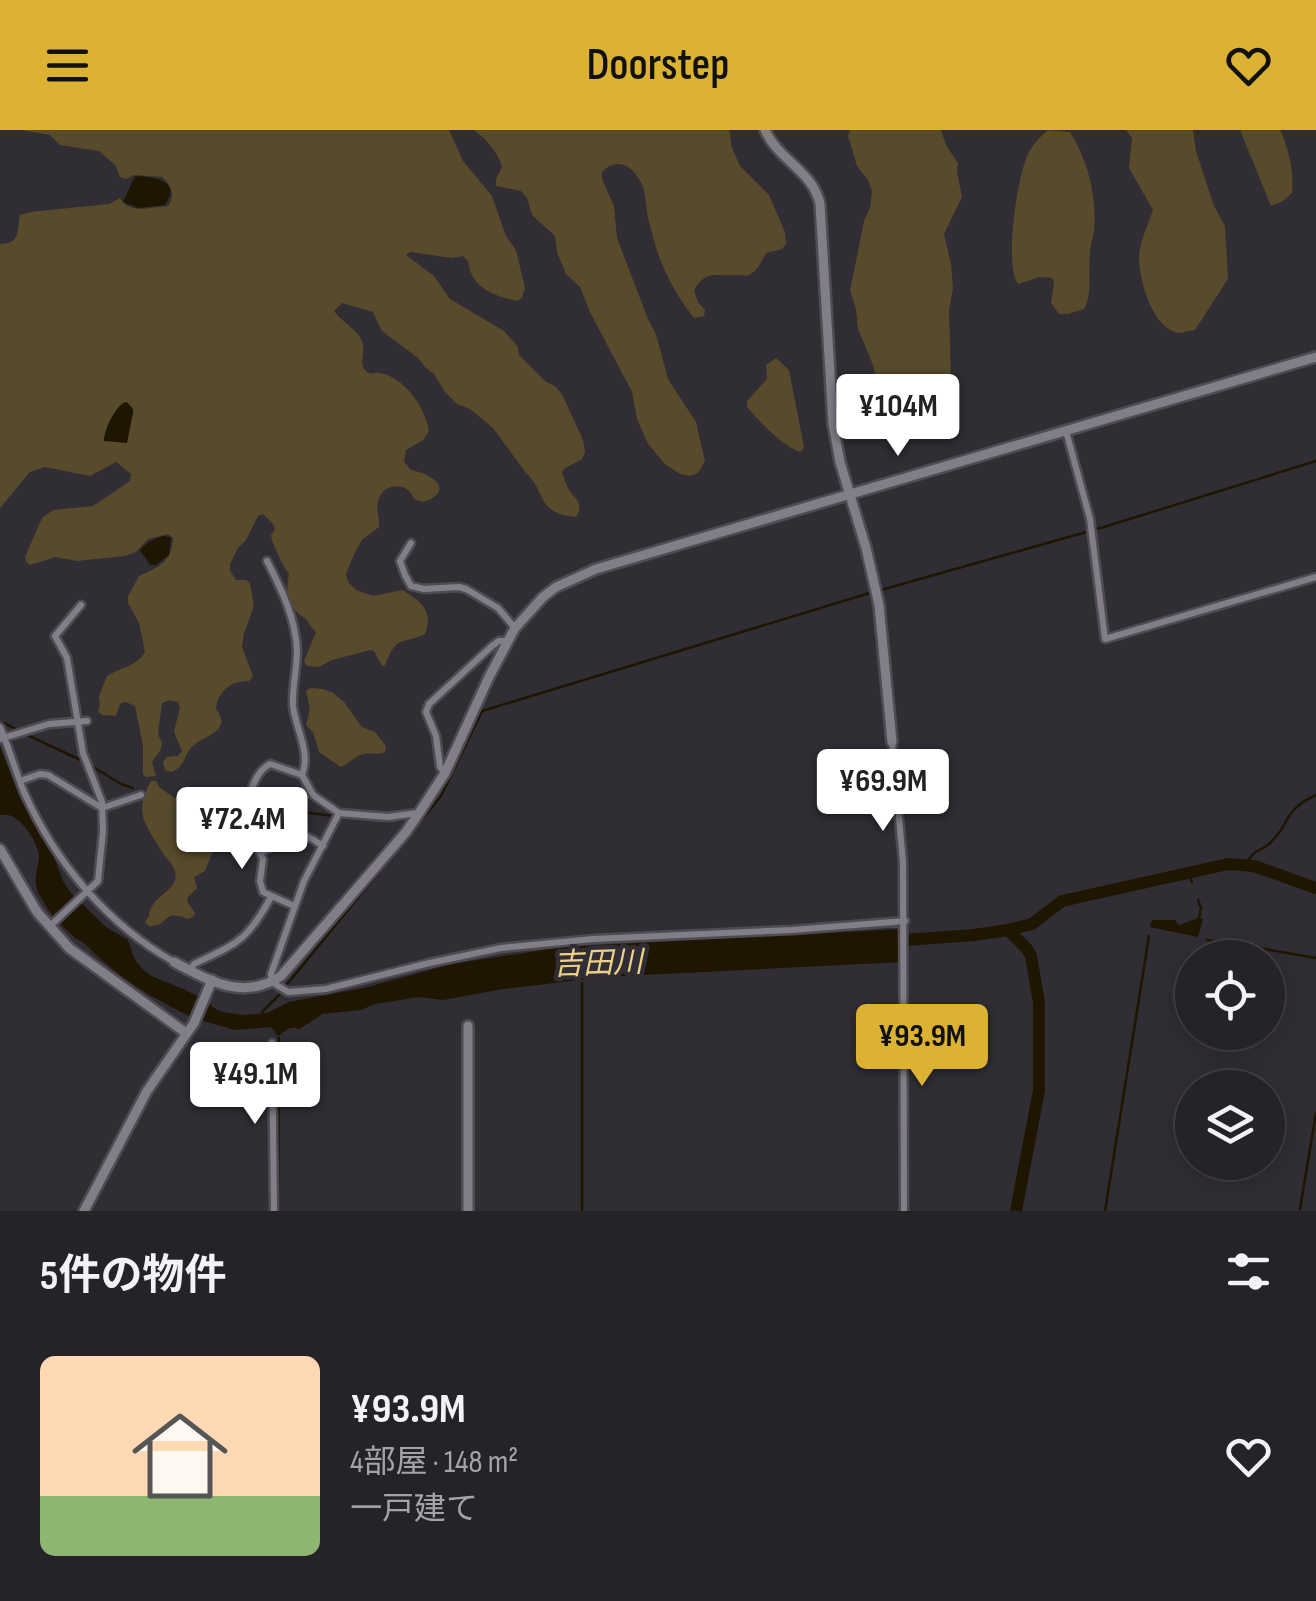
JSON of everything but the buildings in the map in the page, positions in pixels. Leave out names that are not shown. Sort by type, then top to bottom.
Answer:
[{"type":"street","points":[[765,130],[780,154],[812,183],[820,204],[833,424],[879,606],[903,862],[904,1211]]},
{"type":"street","points":[[0,726],[40,822],[86,893],[146,945],[174,962],[211,983],[249,989],[282,976],[406,832],[445,773],[515,628],[556,586],[596,568],[1316,356]]},
{"type":"street","points":[[1066,431],[1090,519],[1105,640],[1316,576]]},
{"type":"street","points":[[411,542],[400,561],[412,586],[463,588],[498,608],[515,628]]},
{"type":"street","points":[[267,561],[284,595],[296,638],[293,707],[305,755],[302,776]]},
{"type":"street","points":[[51,925],[98,881],[103,831],[99,793],[87,764],[68,658],[55,634],[81,605]]},
{"type":"street","points":[[445,773],[426,712],[429,704],[492,646],[508,641]]},
{"type":"street","points":[[2,738],[49,724],[82,721]]},
{"type":"street","points":[[295,906],[264,893],[260,885],[262,859],[240,813],[251,786],[266,765],[302,776],[313,795],[338,816],[419,813]]},
{"type":"street","points":[[20,781],[48,775],[102,808],[140,796]]},
{"type":"street","points":[[272,982],[271,974],[304,881],[338,816]]},
{"type":"street","points":[[260,853],[298,835],[323,846]]},
{"type":"street","points":[[0,849],[51,925],[76,954],[186,1034]]},
{"type":"street","points":[[190,971],[194,964],[250,932],[271,897]]},
{"type":"street","points":[[272,982],[288,992],[326,989],[502,948],[592,939],[905,922]]},
{"type":"street","points":[[84,1211],[146,1091],[194,1023],[211,983]]},
{"type":"street","points":[[468,1026],[468,1211]]},
{"type":"street","points":[[272,1043],[274,1211]]},
{"type":"shaded area","points":[[21,130],[449,130],[463,161],[492,196],[506,236],[516,250],[525,288],[522,298],[517,301],[485,289],[474,278],[463,256],[410,252],[406,255],[434,276],[450,299],[504,331],[518,347],[519,355],[562,394],[585,452],[582,459],[562,472],[579,504],[576,517],[548,506],[493,428],[470,409],[457,404],[418,358],[382,331],[373,312],[342,303],[334,311],[361,339],[365,370],[397,381],[423,413],[429,431],[423,440],[406,450],[404,462],[411,470],[433,479],[440,488],[433,498],[423,502],[401,487],[384,491],[378,505],[379,527],[356,550],[346,574],[348,582],[356,590],[373,596],[402,590],[409,594],[427,613],[425,634],[397,644],[382,666],[370,650],[319,667],[307,666],[304,661],[316,632],[289,601],[289,574],[272,539],[275,529],[263,514],[258,516],[230,564],[236,580],[250,583],[254,606],[242,647],[253,676],[223,692],[216,709],[219,727],[193,746],[180,767],[171,772],[165,770],[163,762],[182,751],[174,732],[180,707],[170,700],[162,703],[158,734],[161,749],[152,762],[156,776],[146,777],[135,706],[126,702],[120,704],[116,716],[102,715],[98,711],[99,696],[107,676],[133,664],[145,652],[128,596],[139,576],[167,558],[173,538],[168,534],[148,539],[136,552],[125,556],[77,561],[56,557],[30,565],[26,562],[42,518],[53,510],[93,506],[130,481],[131,474],[116,462],[90,476],[45,467],[30,472],[0,508],[0,244],[15,239],[20,215],[109,204],[120,198],[135,208],[168,206],[171,191],[162,177],[120,177],[116,166],[99,151],[60,145],[50,135]]},
{"type":"shaded area","points":[[474,130],[729,130],[740,166],[769,195],[786,244],[766,253],[757,269],[748,275],[712,275],[703,279],[694,290],[705,310],[704,316],[694,318],[669,278],[654,241],[643,187],[636,174],[620,164],[602,172],[614,206],[617,238],[656,334],[668,379],[696,422],[705,461],[698,473],[680,474],[648,444],[637,419],[632,392],[580,287],[566,274],[555,236],[532,215],[521,191],[496,186],[500,161]]},
{"type":"shaded area","points":[[850,130],[941,130],[958,163],[962,197],[944,234],[953,288],[949,311],[951,381],[946,386],[926,386],[907,412],[878,387],[850,291],[872,191],[857,166],[848,136]]},
{"type":"shaded area","points":[[1048,130],[1070,132],[1086,167],[1094,205],[1088,296],[1084,309],[1068,314],[1059,314],[1051,303],[1052,278],[1040,277],[1018,284],[1012,259],[1016,200],[1024,165],[1032,147]]},
{"type":"shaded area","points":[[1126,130],[1193,130],[1214,206],[1225,226],[1228,279],[1195,330],[1170,330],[1155,314],[1145,291],[1139,252],[1153,210],[1129,168],[1132,138]]},
{"type":"shaded area","points":[[1240,130],[1280,130],[1292,178],[1292,193],[1283,201],[1271,206]]},
{"type":"shaded area","points":[[776,358],[789,370],[804,448],[800,452],[778,439],[747,407],[747,401],[767,379],[766,365]]},
{"type":"shaded area","points":[[310,688],[333,693],[344,702],[362,727],[375,732],[386,746],[385,752],[361,755],[341,767],[319,752],[313,732],[306,725],[310,709],[306,691]]},
{"type":"shaded area","points":[[151,781],[180,802],[200,799],[227,804],[232,819],[244,826],[224,837],[205,871],[194,877],[197,888],[187,901],[194,916],[188,919],[173,915],[149,926],[145,922],[151,908],[175,878],[174,868],[143,818],[143,802]]},
{"type":"water","points":[[135,176],[168,185],[170,196],[165,205],[138,208],[123,202]]},
{"type":"water","points":[[127,402],[133,413],[127,443],[104,441],[113,415]]},
{"type":"water","points":[[163,536],[171,539],[169,555],[150,565],[140,550]]},
{"type":"water","points":[[0,747],[21,800],[70,892],[107,928],[127,939],[137,962],[147,973],[203,997],[194,1018],[123,977],[68,932],[50,911],[36,885],[39,857],[34,841],[19,821],[0,815]]},
{"type":"water","points":[[1199,915],[1203,919],[1198,937],[1150,927],[1152,920],[1175,920],[1179,925]]},
{"type":"water","points":[[903,929],[903,962],[605,977],[443,1000],[419,997],[323,1014],[278,1036],[271,1027],[235,1030],[197,1019],[205,999],[222,1012],[267,1013],[289,1002],[364,988],[452,964],[563,947]]},
{"type":"waterway","points":[[881,590],[1104,527],[1316,461]]},
{"type":"waterway","points":[[285,987],[441,796],[482,711],[873,592]]},
{"type":"waterway","points":[[4,723],[20,731]]},
{"type":"waterway","points":[[27,735],[83,761]]},
{"type":"waterway","points":[[90,765],[133,788]]},
{"type":"waterway","points":[[1245,864],[1277,836],[1298,806],[1316,795]]},
{"type":"waterway","points":[[203,798],[239,804]]},
{"type":"waterway","points":[[247,805],[334,816]]},
{"type":"waterway","points":[[341,817],[413,818]]},
{"type":"waterway","name":"吉田川","points":[[891,941],[1008,930],[1032,924],[1062,901],[1228,864],[1254,866],[1316,888]]},
{"type":"waterway","points":[[1188,873],[1192,882]]},
{"type":"waterway","points":[[1198,900],[1199,918]]},
{"type":"waterway","points":[[1008,930],[1031,956],[1039,1003],[1039,1090],[1016,1211]]},
{"type":"waterway","points":[[1105,1211],[1149,936]]},
{"type":"waterway","points":[[1285,953],[1316,958]]},
{"type":"waterway","points":[[582,983],[582,1211]]},
{"type":"waterway","points":[[262,1012],[279,995]]},
{"type":"waterway","points":[[278,1211],[279,1038]]},
{"type":"waterway","points":[[1300,1209],[1316,1113]]}]
